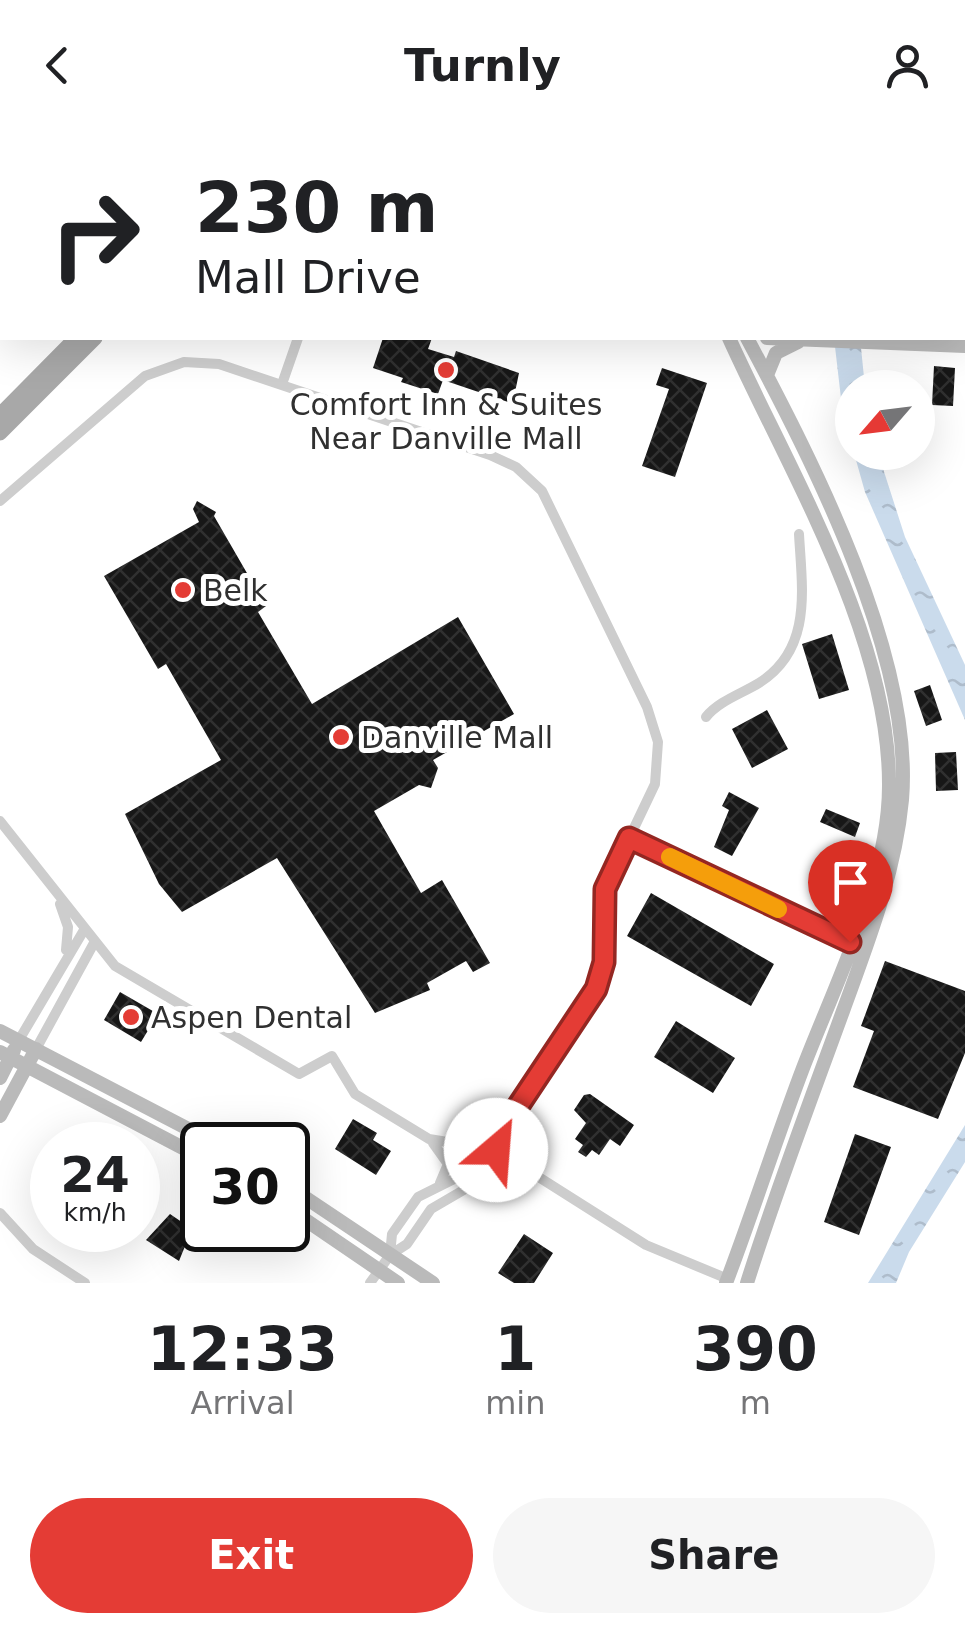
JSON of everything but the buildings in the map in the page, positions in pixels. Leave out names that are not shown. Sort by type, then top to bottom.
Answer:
[{"type":"main road","points":[[0,415],[74,340]]},
{"type":"main road","points":[[0,433],[93,340]]},
{"type":"main road","points":[[727,1281],[885,838],[890,783],[882,723],[858,630],[813,510],[730,340]]},
{"type":"main road","points":[[747,1283],[885,894],[902,798],[894,705],[877,637],[843,540],[748,340]]},
{"type":"main road","points":[[767,375],[776,353],[806,340],[965,346]]},
{"type":"main road","points":[[0,1031],[180,1124]]},
{"type":"main road","points":[[0,1078],[5,1055],[19,1040]]},
{"type":"main road","points":[[0,1116],[36,1048]]},
{"type":"main road","points":[[5,1055],[180,1146]]},
{"type":"main road","points":[[310,1201],[433,1283]]},
{"type":"main road","points":[[310,1225],[374,1276],[398,1283]]},
{"type":"street","points":[[282,384],[297,340]]},
{"type":"street","points":[[0,500],[137,382],[158,370],[201,361],[282,384],[497,457],[542,490],[654,726],[657,777],[605,889],[604,962],[596,989],[471,1184],[432,1207],[407,1244],[390,1255],[374,1276]]},
{"type":"street","points":[[706,717],[770,675],[796,641],[804,608],[799,534]]},
{"type":"street","points":[[0,821],[94,943],[130,977],[299,1074],[332,1056],[355,1094],[429,1139],[448,1162],[440,1184]]},
{"type":"street","points":[[629,838],[850,942]]},
{"type":"street","points":[[56,894],[69,935],[62,962]]},
{"type":"street","points":[[19,1040],[84,930]]},
{"type":"street","points":[[36,1048],[94,943]]},
{"type":"street","points":[[429,1139],[480,1147],[497,1144],[646,1245],[727,1281]]},
{"type":"street","points":[[390,1255],[392,1234],[411,1207],[422,1194],[462,1174],[480,1147]]},
{"type":"street","points":[[0,1213],[20,1238],[85,1283]]},
{"type":"water","points":[[834,340],[860,340],[863,370],[838,370]]},
{"type":"water","points":[[859,470],[883,470],[905,537],[965,665],[965,720]]},
{"type":"water","points":[[965,1125],[965,1162],[909,1252],[896,1283],[868,1283]]},
{"type":"slow traffic","points":[[670,857],[778,909]]},
{"type":"place","name":"Comfort Inn & Suites Near Danville Mall","points":[[446,370]]},
{"type":"place","name":"Belk","points":[[183,590]]},
{"type":"place","name":"Danville Mall","points":[[341,737]]},
{"type":"place","name":"Aspen Dental","points":[[131,1017]]},
{"type":"route","points":[[496,1150],[497,1138],[600,981],[605,889],[629,838],[850,942]]}]
